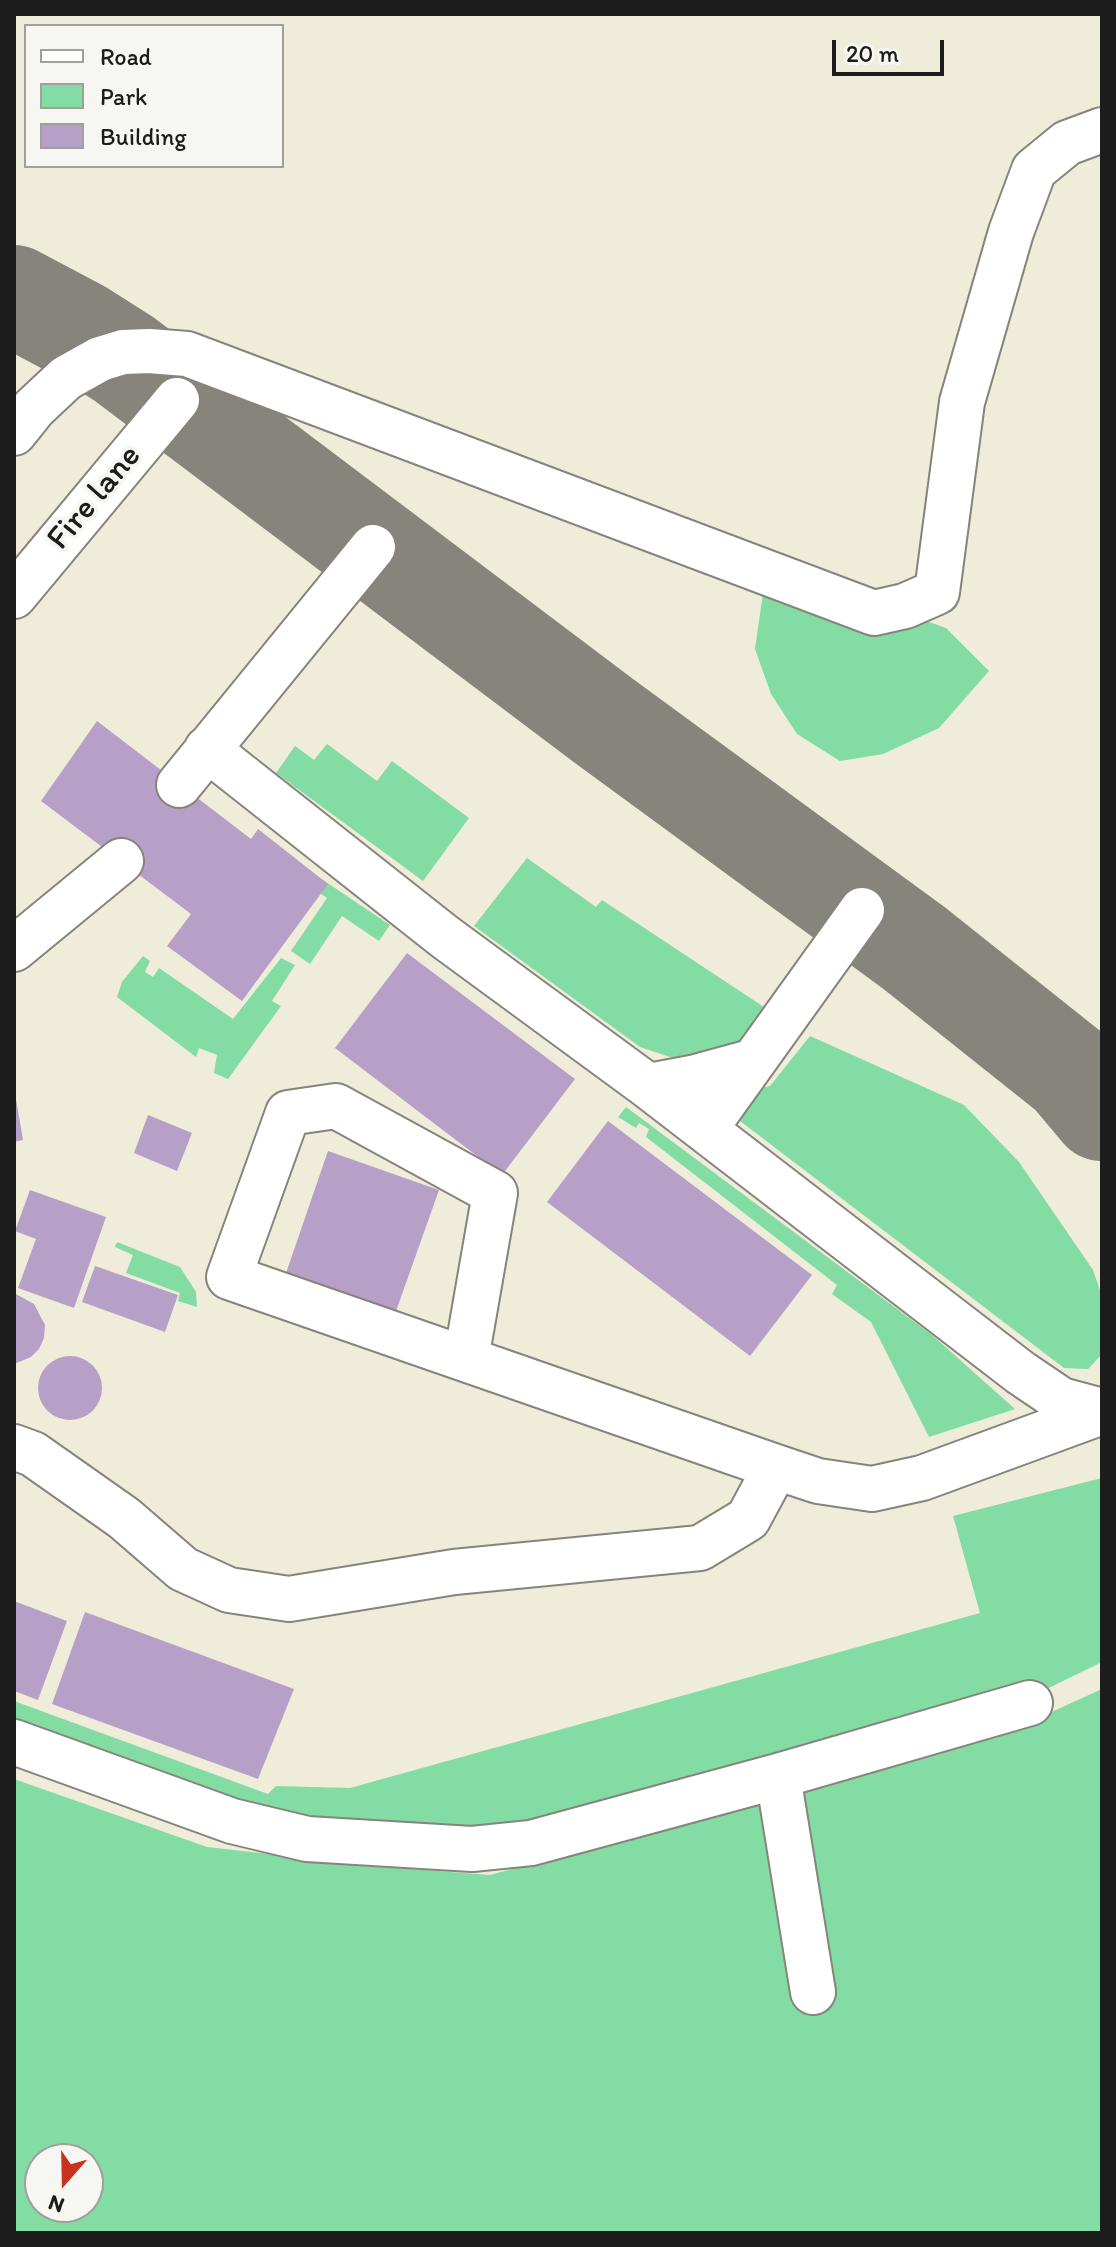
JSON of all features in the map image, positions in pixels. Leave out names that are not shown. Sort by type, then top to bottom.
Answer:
[{"type":"lane","points":[[14,433],[34,408],[66,378],[100,359],[123,352],[187,354],[874,613],[905,606],[937,592],[962,402],[1011,232],[1034,170],[1067,143],[1102,130]]},
{"type":"lane","name":"Fire lane","points":[[14,596],[177,400]]},
{"type":"lane","points":[[179,785],[373,547]]},
{"type":"lane","points":[[207,749],[445,937],[705,1129],[1021,1373],[1061,1400],[1102,1412]]},
{"type":"lane","points":[[14,949],[121,861]]},
{"type":"lane","points":[[705,1129],[862,910]]},
{"type":"lane","points":[[648,1086],[751,1062]]},
{"type":"lane","points":[[466,1359],[495,1193],[336,1106],[288,1113],[229,1277],[818,1481],[872,1489],[922,1478],[1102,1412]]},
{"type":"lane","points":[[14,1447],[33,1454],[124,1518],[183,1569],[229,1590],[289,1599],[454,1572],[700,1548],[748,1519],[776,1467]]},
{"type":"lane","points":[[14,1742],[247,1825],[307,1839],[472,1849],[531,1843],[1030,1703]]},
{"type":"lane","points":[[778,1776],[813,1992]]},
{"type":"green space","points":[[767,565],[946,628],[989,671],[939,728],[883,754],[840,761],[797,734],[771,694],[755,649]]},
{"type":"green space","points":[[327,744],[377,781],[392,761],[469,818],[423,881],[276,773],[295,746],[314,760]]},
{"type":"green space","points":[[271,845],[390,925],[379,941],[342,916],[310,964],[291,951],[327,898],[264,855]]},
{"type":"green space","points":[[527,858],[596,907],[602,900],[770,1011],[753,1039],[717,1057],[676,1059],[640,1047],[474,926]]},
{"type":"green space","points":[[143,956],[150,961],[145,972],[153,977],[159,968],[233,1019],[281,958],[295,965],[272,1001],[281,1006],[228,1079],[214,1073],[217,1055],[199,1048],[196,1057],[117,997],[122,982]]},
{"type":"green space","points":[[810,1036],[964,1105],[1019,1162],[1093,1270],[1102,1296],[1102,1354],[1088,1369],[1064,1368],[727,1111],[741,1093],[770,1086]]},
{"type":"green space","points":[[626,1107],[932,1335],[1015,1409],[929,1437],[871,1322],[832,1294],[837,1285],[646,1137],[649,1129],[639,1123],[636,1128],[618,1117]]},
{"type":"green space","points":[[117,1242],[180,1267],[196,1292],[197,1307],[178,1301],[180,1293],[126,1273],[133,1255],[115,1247]]},
{"type":"green space","points":[[1102,1478],[1102,1662],[977,1723],[423,1849],[14,1754],[14,1701],[268,1794],[276,1786],[350,1788],[980,1613],[953,1516]]},
{"type":"green space","points":[[1102,1689],[1102,2233],[14,2233],[14,1779],[207,1847],[384,1867],[490,1875],[1003,1734]]},
{"type":"building","points":[[97,721],[251,839],[258,829],[328,884],[242,1001],[167,946],[191,914],[41,801]]},
{"type":"building","points":[[407,953],[575,1079],[502,1175],[335,1048]]},
{"type":"building","points":[[14,1100],[23,1140],[14,1142]]},
{"type":"building","points":[[148,1115],[192,1133],[177,1171],[134,1153]]},
{"type":"building","points":[[608,1121],[812,1275],[750,1356],[547,1202]]},
{"type":"building","points":[[328,1151],[439,1190],[395,1314],[285,1276]]},
{"type":"building","points":[[30,1190],[106,1217],[74,1308],[18,1288],[36,1239],[15,1231]]},
{"type":"building","points":[[95,1266],[178,1295],[165,1332],[82,1302]]},
{"type":"building","points":[[14,1293],[34,1304],[45,1325],[39,1349],[31,1357],[14,1364]]},
{"type":"building","points":[[70,1356],[88,1362],[96,1370],[102,1388],[96,1406],[88,1414],[70,1420],[52,1414],[44,1406],[38,1388],[44,1370],[52,1362]]},
{"type":"building","points":[[14,1601],[67,1621],[38,1700],[14,1691]]},
{"type":"building","points":[[85,1612],[294,1689],[258,1779],[52,1704]]},
{"type":"taxiway","points":[[14,296],[80,331],[124,359],[604,721],[914,948],[1071,1073],[1102,1110]]}]
